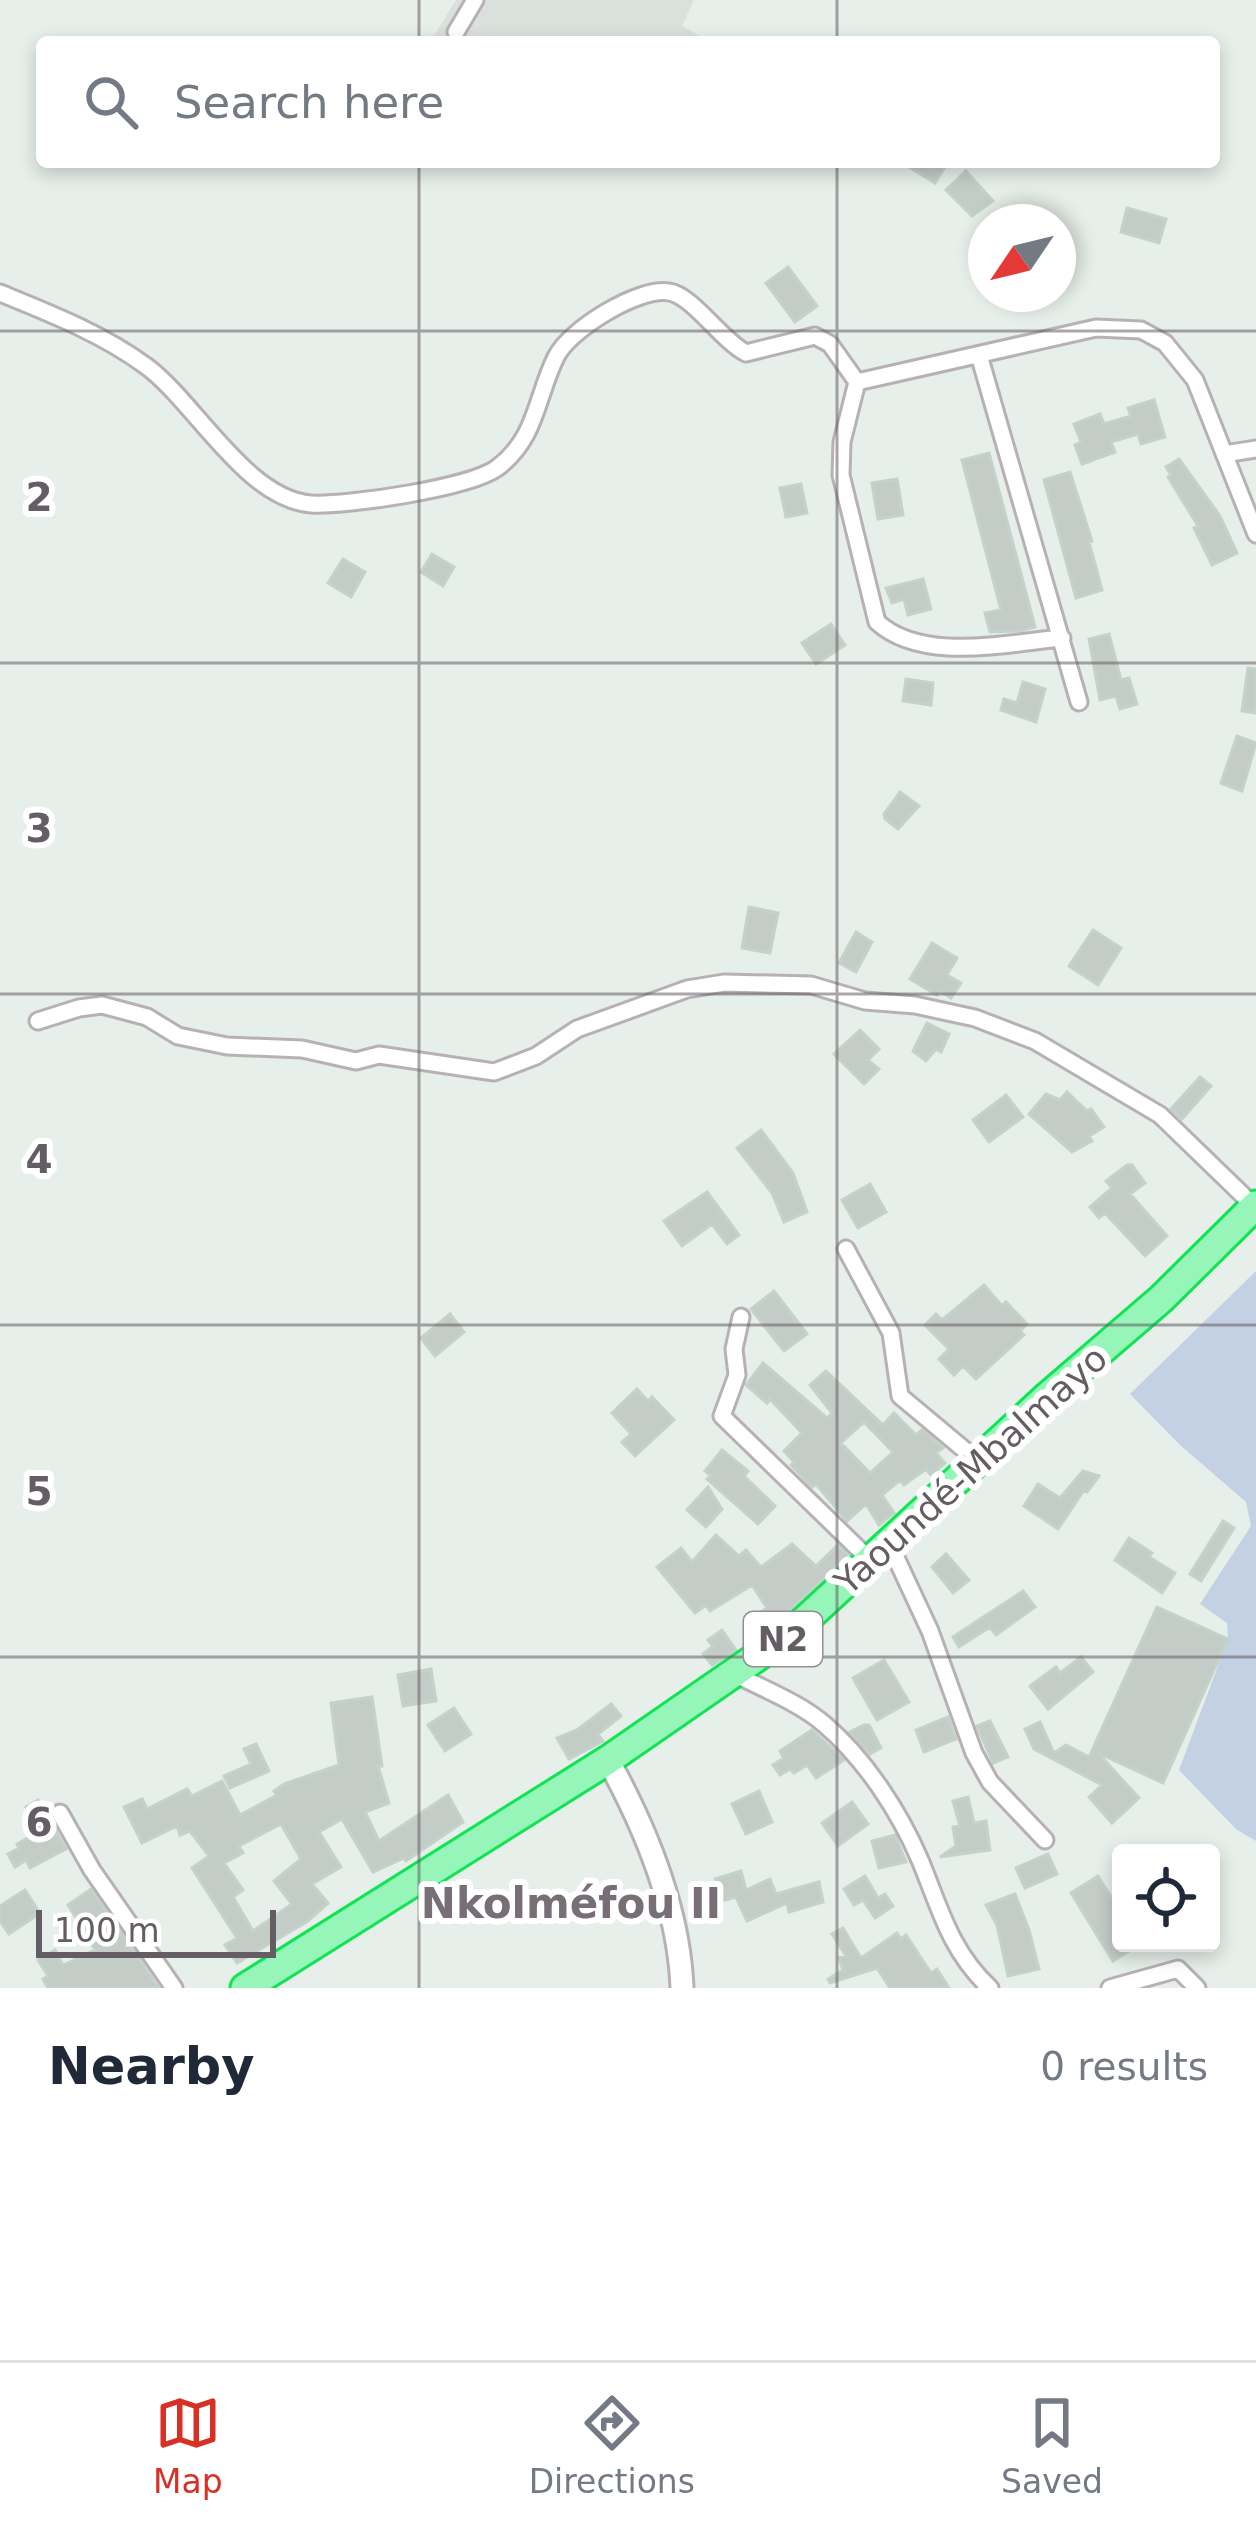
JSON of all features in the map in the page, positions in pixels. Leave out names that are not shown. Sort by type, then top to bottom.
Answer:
[{"type":"highway","name":"Yaoundé-Mbalmayo","points":[[245,1988],[608,1760],[790,1634],[1161,1299],[1255,1206]]},
{"type":"main road","points":[[608,1760],[645,1837],[667,1900],[682,1988]]},
{"type":"street","points":[[456,32],[475,0]]},
{"type":"street","points":[[0,293],[98,334],[151,369],[249,471],[290,499],[310,504],[358,501],[478,478],[499,466],[542,404],[558,352],[613,310],[645,293],[673,292],[684,297],[726,340],[746,353],[806,336],[824,339],[857,382]]},
{"type":"street","points":[[857,382],[1096,328],[1131,328],[1154,335],[1186,365],[1256,534]]},
{"type":"street","points":[[979,355],[1078,702]]},
{"type":"street","points":[[857,382],[842,442],[841,475],[878,622],[910,642],[946,646],[1062,638]]},
{"type":"street","points":[[1224,454],[1256,449]]},
{"type":"street","points":[[38,1021],[79,1007],[102,1005],[147,1017],[178,1036],[226,1046],[302,1048],[356,1061],[380,1055],[494,1072],[536,1056],[578,1029],[687,989],[724,983],[811,985],[865,1000],[975,1018],[1035,1041],[1160,1115],[1255,1206]]},
{"type":"street","points":[[846,1249],[891,1333],[900,1396],[979,1462]]},
{"type":"street","points":[[741,1317],[734,1349],[737,1375],[722,1416],[881,1553],[930,1630],[974,1753],[990,1782],[1045,1840]]},
{"type":"street","points":[[735,1674],[823,1723],[862,1767],[896,1811],[960,1955],[990,1988]]},
{"type":"street","points":[[60,1813],[92,1870],[174,1988]]},
{"type":"street","points":[[1110,1988],[1178,1969],[1197,1988]]},
{"type":"shaded area","points":[[456,0],[694,0],[682,26],[700,36],[434,36]]},
{"type":"shaded area","points":[[1256,1271],[1256,1841],[1236,1829],[1179,1770],[1228,1639],[1227,1623],[1200,1604],[1251,1526],[1246,1502],[1130,1394]]},
{"type":"building","points":[[911,168],[944,168],[935,183]]},
{"type":"building","points":[[966,171],[993,201],[968,204],[968,212],[946,190]]},
{"type":"building","points":[[1127,208],[1166,219],[1159,243],[1121,232]]},
{"type":"building","points":[[788,267],[817,306],[795,322],[766,283]]},
{"type":"building","points":[[1154,400],[1165,437],[1141,444],[1138,434],[1111,442],[1115,452],[1082,464],[1074,424],[1100,414],[1104,424],[1131,416],[1128,408]]},
{"type":"building","points":[[989,453],[1035,627],[1021,631],[990,632],[985,613],[1001,610],[962,460]]},
{"type":"building","points":[[1179,459],[1220,516],[1237,553],[1212,565],[1194,528],[1198,526],[1168,477],[1166,467]]},
{"type":"building","points":[[1070,472],[1102,590],[1076,598],[1044,480]]},
{"type":"building","points":[[897,479],[903,515],[878,519],[872,483]]},
{"type":"building","points":[[801,484],[807,513],[786,517],[780,488]]},
{"type":"building","points":[[432,554],[454,567],[443,586],[421,572]]},
{"type":"building","points":[[343,559],[365,572],[351,597],[328,583]]},
{"type":"building","points":[[923,579],[931,609],[908,615],[904,599],[892,603],[886,588]]},
{"type":"building","points":[[831,624],[845,645],[816,664],[802,643]]},
{"type":"building","points":[[1109,634],[1121,680],[1129,678],[1137,704],[1120,709],[1116,696],[1100,700],[1089,639]]},
{"type":"building","points":[[1248,668],[1256,669],[1256,713],[1242,711]]},
{"type":"building","points":[[906,679],[933,683],[931,705],[903,701]]},
{"type":"building","points":[[1023,682],[1045,689],[1036,722],[1001,710],[1004,699],[1017,703]]},
{"type":"building","points":[[1237,736],[1256,743],[1242,791],[1221,783]]},
{"type":"building","points":[[900,792],[919,806],[898,829],[884,814]]},
{"type":"building","points":[[749,907],[778,913],[770,953],[742,948]]},
{"type":"building","points":[[1093,930],[1121,948],[1098,985],[1069,966]]},
{"type":"building","points":[[856,932],[872,942],[856,972],[839,963]]},
{"type":"building","points":[[932,943],[957,958],[947,975],[961,983],[951,998],[910,979]]},
{"type":"building","points":[[927,1023],[949,1034],[941,1052],[936,1049],[926,1061],[913,1051]]},
{"type":"building","points":[[860,1030],[879,1049],[868,1060],[879,1069],[864,1084],[834,1054]]},
{"type":"building","points":[[1200,1077],[1211,1086],[1182,1119],[1171,1109]]},
{"type":"building","points":[[1067,1092],[1087,1111],[1091,1109],[1104,1127],[1089,1136],[1092,1141],[1072,1152],[1029,1114],[1046,1094],[1060,1100]]},
{"type":"building","points":[[1006,1095],[1023,1117],[989,1142],[973,1120]]},
{"type":"building","points":[[761,1130],[793,1173],[807,1212],[784,1222],[772,1193],[737,1148]]},
{"type":"building","points":[[1127,1165],[1145,1183],[1130,1194],[1167,1236],[1145,1256],[1105,1213],[1099,1218],[1090,1207],[1112,1188],[1106,1181]]},
{"type":"building","points":[[870,1184],[886,1212],[858,1228],[842,1200]]},
{"type":"building","points":[[707,1192],[739,1235],[727,1244],[712,1224],[682,1246],[664,1221]]},
{"type":"building","points":[[984,1285],[1027,1324],[1020,1331],[1024,1335],[976,1379],[963,1366],[954,1375],[939,1359],[949,1349],[925,1325],[936,1314],[942,1320]]},
{"type":"building","points":[[774,1291],[807,1334],[784,1351],[751,1309]]},
{"type":"building","points":[[450,1314],[464,1332],[435,1356],[421,1338]]},
{"type":"building","points":[[763,1363],[827,1418],[832,1413],[810,1385],[826,1371],[883,1425],[894,1413],[916,1435],[922,1430],[943,1448],[936,1453],[945,1463],[931,1475],[926,1469],[904,1485],[900,1480],[882,1495],[894,1513],[879,1525],[866,1504],[847,1521],[816,1484],[812,1487],[791,1465],[794,1462],[784,1451],[802,1433],[770,1399],[767,1403],[746,1385]],"holes":[[[864,1422],[893,1452],[870,1473],[841,1443]]]},
{"type":"building","points":[[637,1389],[674,1420],[635,1456],[622,1442],[631,1434],[612,1413]]},
{"type":"building","points":[[722,1450],[748,1471],[744,1476],[775,1506],[758,1524],[707,1479],[711,1476],[705,1471]]},
{"type":"building","points":[[1083,1471],[1099,1476],[1058,1529],[1024,1506],[1038,1484],[1060,1498]]},
{"type":"building","points":[[708,1487],[722,1509],[706,1527],[687,1510]]},
{"type":"building","points":[[1223,1521],[1234,1528],[1201,1581],[1190,1574]]},
{"type":"building","points":[[716,1535],[739,1556],[746,1550],[761,1567],[792,1544],[816,1566],[838,1545],[848,1556],[790,1610],[766,1625],[758,1614],[767,1608],[752,1585],[710,1611],[706,1605],[695,1613],[657,1567],[681,1548],[692,1562]]},
{"type":"building","points":[[1129,1538],[1175,1573],[1162,1593],[1115,1560]]},
{"type":"building","points":[[946,1554],[969,1580],[953,1593],[932,1567]]},
{"type":"building","points":[[1023,1591],[1035,1607],[996,1635],[990,1627],[959,1647],[953,1637]]},
{"type":"building","points":[[1157,1607],[1228,1639],[1163,1783],[1098,1753],[1139,1798],[1112,1823],[1089,1797],[1102,1785],[1034,1749],[1025,1729],[1040,1722],[1054,1753],[1066,1745],[1089,1757]]},
{"type":"building","points":[[722,1630],[736,1650],[712,1665],[703,1654],[713,1646],[708,1640]]},
{"type":"building","points":[[1081,1657],[1093,1672],[1048,1709],[1030,1686],[1056,1667],[1060,1673]]},
{"type":"building","points":[[884,1660],[909,1702],[877,1720],[853,1678]]},
{"type":"building","points":[[431,1669],[436,1701],[403,1706],[398,1675]]},
{"type":"building","points":[[372,1697],[382,1766],[378,1766],[389,1803],[365,1812],[379,1841],[448,1795],[463,1822],[406,1861],[373,1872],[342,1819],[319,1832],[341,1867],[312,1884],[328,1903],[308,1921],[237,1963],[225,1945],[237,1938],[192,1868],[209,1856],[190,1831],[180,1835],[177,1826],[142,1843],[124,1807],[142,1799],[147,1809],[187,1789],[192,1796],[222,1781],[240,1815],[277,1795],[274,1791],[284,1784],[339,1765],[331,1703]],"holes":[[[281,1824],[301,1859],[274,1881],[292,1904],[253,1931],[233,1897],[243,1890],[224,1863],[243,1853],[239,1846]]]},
{"type":"building","points":[[611,1704],[621,1716],[598,1734],[603,1741],[569,1759],[557,1738],[577,1730]]},
{"type":"building","points":[[454,1708],[471,1734],[445,1751],[428,1725]]},
{"type":"building","points":[[948,1717],[956,1739],[924,1752],[916,1730]]},
{"type":"building","points":[[990,1721],[1008,1757],[993,1763],[977,1726]]},
{"type":"building","points":[[869,1725],[881,1748],[870,1754],[850,1732]]},
{"type":"building","points":[[812,1730],[844,1760],[816,1778],[807,1765],[780,1775],[773,1765],[784,1758],[780,1751]]},
{"type":"building","points":[[256,1744],[269,1771],[230,1788],[224,1776],[251,1764],[244,1749]]},
{"type":"building","points":[[759,1791],[772,1822],[746,1834],[732,1804]]},
{"type":"building","points":[[968,1797],[974,1823],[986,1821],[990,1850],[940,1857],[956,1846],[953,1827],[960,1826],[953,1801]]},
{"type":"building","points":[[38,1800],[66,1849],[30,1868],[26,1860],[15,1867],[8,1854],[40,1831],[26,1807]]},
{"type":"building","points":[[852,1802],[868,1824],[838,1846],[822,1823]]},
{"type":"building","points":[[895,1835],[906,1862],[879,1868],[872,1841]]},
{"type":"building","points":[[1048,1854],[1057,1874],[1025,1888],[1016,1868]]},
{"type":"building","points":[[741,1871],[746,1890],[770,1879],[776,1894],[819,1882],[823,1902],[789,1912],[787,1903],[747,1921],[736,1897],[722,1901],[715,1879]]},
{"type":"building","points":[[865,1876],[878,1898],[885,1894],[893,1906],[875,1918],[863,1900],[854,1905],[844,1889]]},
{"type":"building","points":[[1098,1876],[1112,1899],[1112,1952],[1128,1952],[1113,1961],[1071,1893]]},
{"type":"building","points":[[91,1889],[159,1988],[48,1988],[43,1979],[48,1976],[38,1960],[55,1950],[63,1965],[95,1950],[68,1905]]},
{"type":"building","points":[[25,1890],[40,1913],[9,1934],[0,1921],[0,1906]]},
{"type":"building","points":[[1015,1894],[1039,1969],[1008,1976],[997,1925],[986,1905]]},
{"type":"building","points":[[843,1928],[861,1958],[897,1933],[901,1939],[906,1935],[931,1973],[937,1969],[949,1988],[890,1988],[877,1968],[830,1983],[828,1979],[843,1970],[839,1958],[846,1956],[832,1934]]},
{"type":"district","name":"Nkolméfou II","points":[[571,1903]]}]
